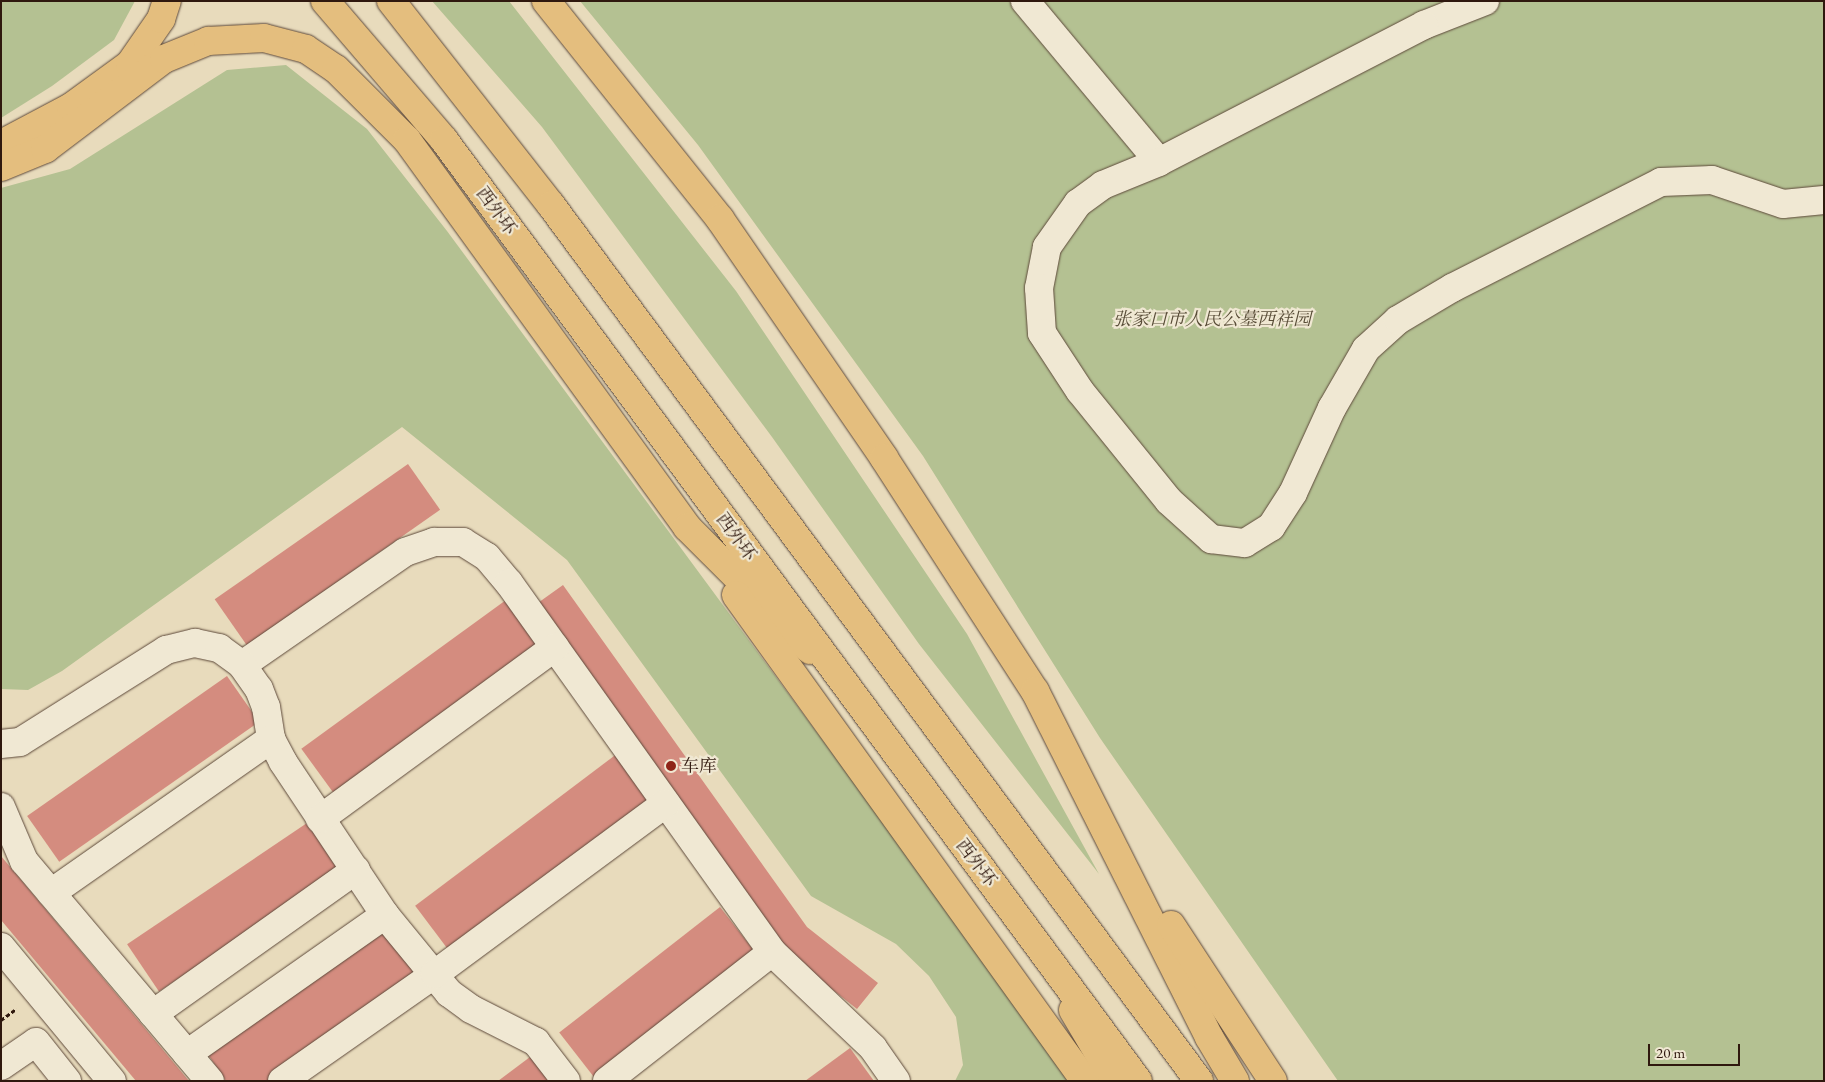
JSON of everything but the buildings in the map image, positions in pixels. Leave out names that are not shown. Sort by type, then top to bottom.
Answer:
[{"type":"main road","points":[[1,144],[71,107],[130,64],[161,19],[167,1]]},
{"type":"main road","name":"西外环","points":[[325,1],[444,140],[1138,1081]]},
{"type":"main road","points":[[391,1],[551,205],[1199,1081]]},
{"type":"main road","points":[[546,1],[720,219],[884,458],[1035,691],[1209,1038],[1235,1081]]},
{"type":"main road","points":[[1,167],[45,149],[164,59],[208,41],[264,38],[306,49],[336,68],[407,140],[687,526],[1085,1081]]},
{"type":"main road","points":[[687,526],[843,683]]},
{"type":"main road","points":[[1080,780],[1222,1007],[1273,1081]]},
{"type":"main road","points":[[1025,930],[1116,1081]]},
{"type":"street","points":[[1025,1],[1160,162]]},
{"type":"street","points":[[1485,1],[1424,25],[1160,162],[1103,185],[1078,204],[1047,247],[1039,288],[1042,333],[1080,391],[1168,501],[1211,538],[1245,543],[1271,527],[1293,493],[1332,408],[1366,349],[1398,320],[1452,288],[1661,182],[1712,180],[1783,204],[1824,200]]},
{"type":"street","points":[[242,665],[405,552],[434,542],[463,542],[488,557],[555,647],[772,952],[873,1048],[896,1081]]},
{"type":"street","points":[[1,744],[20,742],[166,650],[194,643],[219,648],[242,665],[259,689],[271,739],[301,793],[385,914],[449,993],[471,1009],[536,1042],[566,1081]]},
{"type":"street","points":[[320,819],[555,647]]},
{"type":"street","points":[[51,893],[271,739]]},
{"type":"street","points":[[282,1081],[435,974],[666,803]]},
{"type":"street","points":[[1,807],[24,861],[210,1081]]},
{"type":"street","points":[[153,1014],[356,870]]},
{"type":"street","points":[[187,1054],[385,914]]},
{"type":"street","points":[[1,947],[112,1081]]},
{"type":"street","points":[[607,1081],[772,952]]},
{"type":"street","points":[[1,1066],[36,1042],[66,1081]]},
{"type":"green space","points":[[1,1],[135,1],[114,40],[52,86],[1,118]]},
{"type":"green space","points":[[432,1],[509,1],[736,291],[967,634],[1099,874],[919,644],[772,437],[542,127]]},
{"type":"green space","name":"张家口市人民公墓西祥园","points":[[580,1],[1824,1],[1824,1081],[1338,1081],[1100,738],[923,456],[698,145]]},
{"type":"green space","points":[[286,65],[367,129],[447,231],[1074,1081],[955,1081],[963,1065],[956,1017],[929,976],[896,944],[811,896],[567,560],[402,427],[62,671],[28,690],[1,689],[1,188],[70,169],[227,70]]},
{"type":"place","name":"车库","points":[[671,766]]}]
